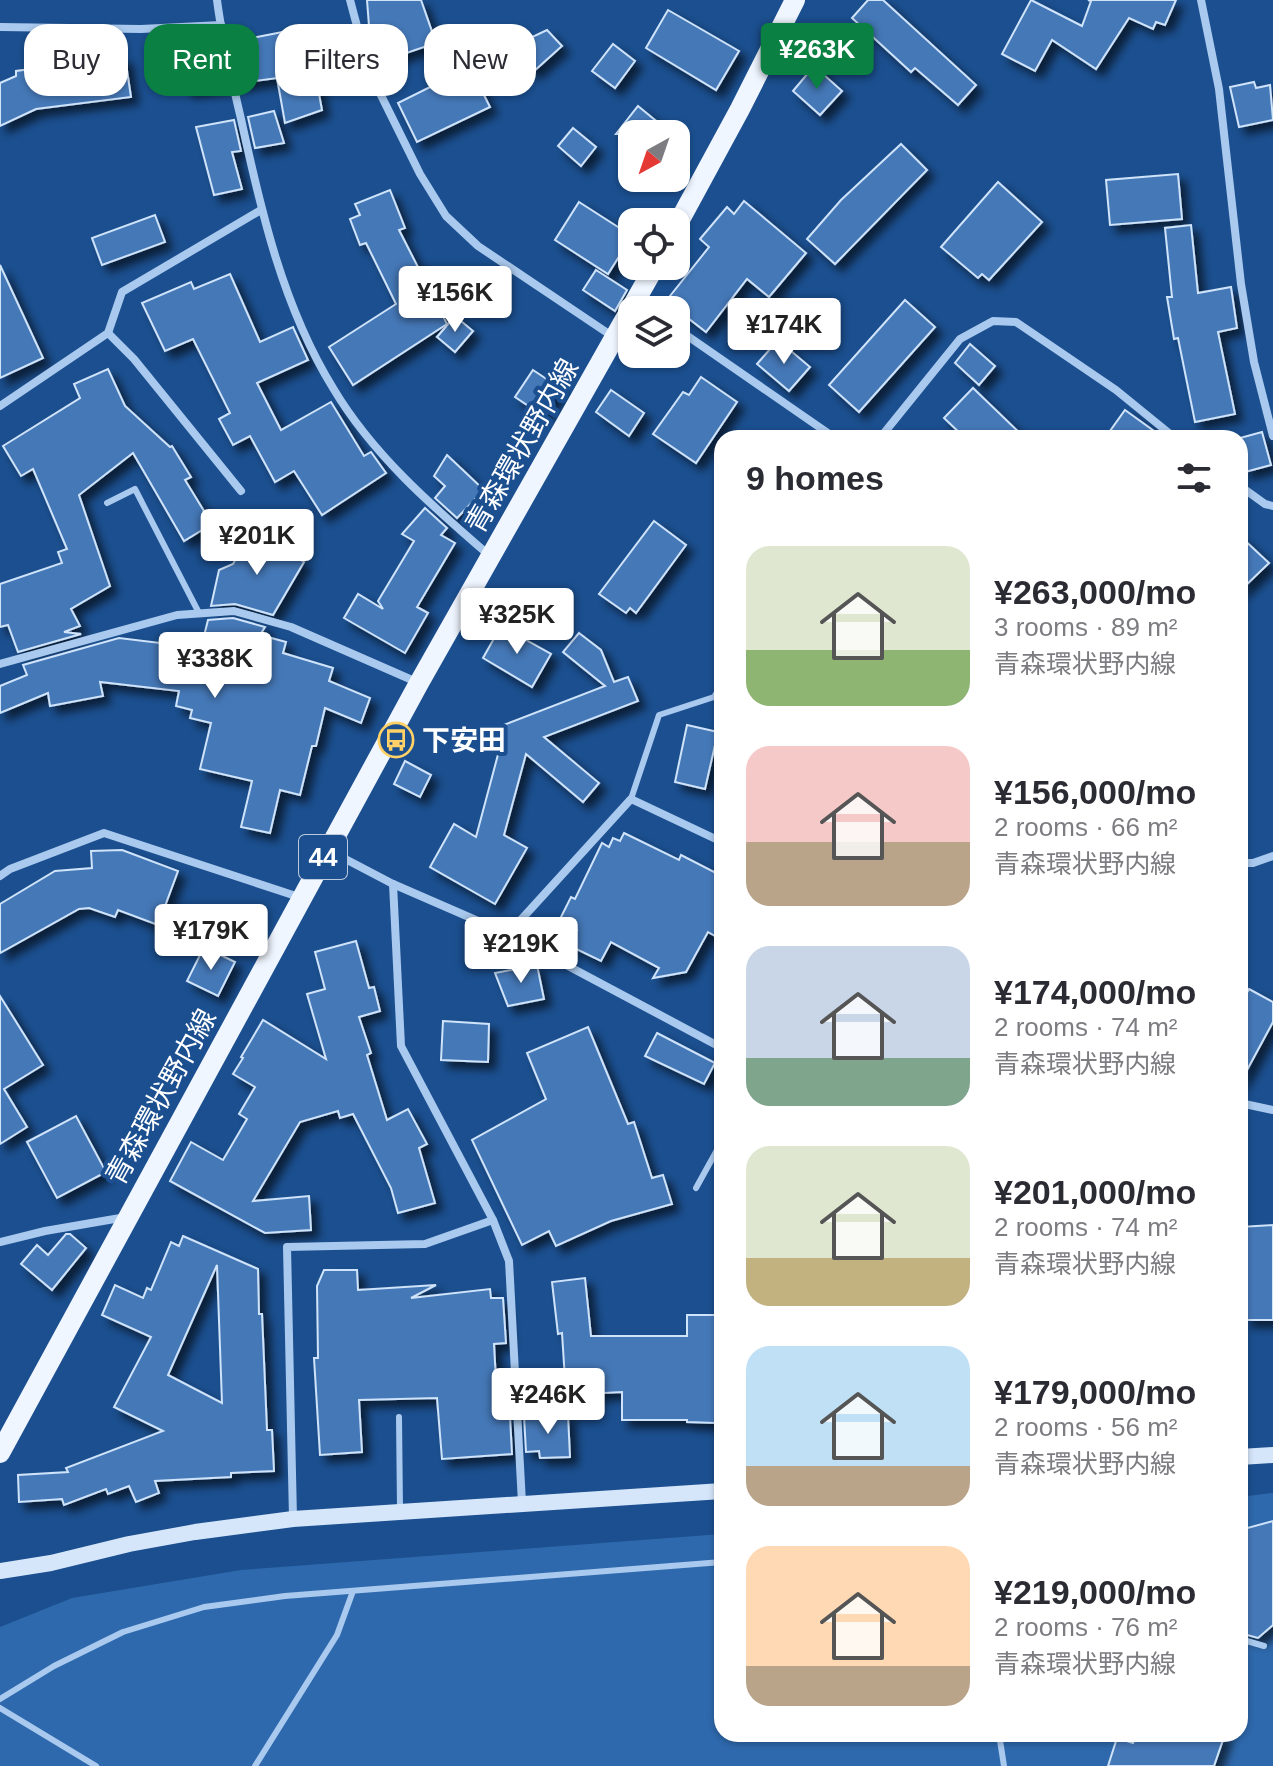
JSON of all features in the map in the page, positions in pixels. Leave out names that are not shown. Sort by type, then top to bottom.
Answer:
[{"type":"main road","points":[[686,208],[795,0]]},
{"type":"main road","name":"青森環状野内線","points":[[0,1453],[419,683],[618,335]]},
{"type":"street","points":[[217,0],[221,24]]},
{"type":"street","points":[[350,0],[369,71],[420,174],[446,216],[478,246],[615,339]]},
{"type":"street","points":[[1201,0],[1219,89],[1251,347],[1273,436]]},
{"type":"street","points":[[0,27],[144,29]]},
{"type":"street","points":[[236,96],[261,210],[294,310],[333,389],[379,450],[437,510],[491,557]]},
{"type":"street","points":[[0,405],[108,333],[122,292],[261,210]]},
{"type":"street","points":[[886,430],[960,339],[993,321],[1016,322],[1116,390],[1165,430]]},
{"type":"street","points":[[108,333],[134,359],[241,491]]},
{"type":"street","points":[[690,338],[823,430]]},
{"type":"street","points":[[1248,492],[1273,506]]},
{"type":"street","points":[[0,664],[177,615],[234,611],[291,627],[419,683]]},
{"type":"street","points":[[508,934],[631,799],[714,838]]},
{"type":"street","points":[[0,876],[10,869],[104,833],[302,898]]},
{"type":"street","points":[[327,850],[393,884],[508,934],[714,1044]]},
{"type":"street","points":[[1248,863],[1273,856]]},
{"type":"street","points":[[393,884],[401,1046],[493,1220],[509,1261],[522,1503]]},
{"type":"street","points":[[1248,1105],[1273,1110]]},
{"type":"street","points":[[0,1242],[127,1217]]},
{"type":"street","points":[[293,1519],[287,1247],[425,1244],[493,1220]]},
{"type":"street","points":[[1248,1457],[1273,1455]]},
{"type":"street","points":[[0,1571],[195,1532],[293,1519],[714,1491]]},
{"type":"lane","points":[[107,503],[135,489],[199,613]]},
{"type":"lane","points":[[631,799],[659,715],[714,697]]},
{"type":"lane","points":[[696,1188],[714,1155]]},
{"type":"lane","points":[[399,1417],[400,1511]]},
{"type":"lane","points":[[0,1699],[54,1666],[123,1632],[204,1607],[285,1596],[714,1563]]},
{"type":"lane","points":[[255,1766],[337,1635],[353,1591]]},
{"type":"lane","points":[[1248,1641],[1264,1646]]},
{"type":"lane","points":[[0,1708],[96,1766]]},
{"type":"lane","points":[[1000,1742],[1004,1766]]},
{"type":"shaded area","points":[[1273,1493],[1273,1766],[0,1766],[0,1627],[72,1598],[241,1570],[714,1535],[714,1742],[1248,1742],[1248,1496]]},
{"type":"building","points":[[367,0],[421,0],[429,24],[424,24],[424,47],[408,52],[408,24],[369,24]]},
{"type":"building","points":[[868,0],[883,0],[976,85],[958,105],[915,68],[911,72],[852,18]]},
{"type":"building","points":[[1031,0],[1082,26],[1091,1],[1088,0],[1176,0],[1165,25],[1156,22],[1153,29],[1129,18],[1096,69],[1052,40],[1035,71],[1002,54]]},
{"type":"building","points":[[668,10],[739,51],[716,90],[646,48]]},
{"type":"building","points":[[547,30],[562,46],[536,69],[536,35]]},
{"type":"building","points":[[275,33],[275,78],[259,80],[259,37]]},
{"type":"building","points":[[613,44],[635,61],[615,88],[592,71]]},
{"type":"building","points":[[814,66],[842,91],[820,115],[793,91]]},
{"type":"building","points":[[24,70],[24,96],[128,96],[128,77],[131,97],[36,109],[0,126],[0,83],[16,76],[16,71]]},
{"type":"building","points":[[1254,82],[1256,88],[1270,85],[1273,120],[1239,127],[1230,87]]},
{"type":"building","points":[[424,90],[424,96],[484,96],[490,107],[417,142],[398,103]]},
{"type":"building","points":[[280,96],[319,96],[322,110],[285,123]]},
{"type":"building","points":[[638,106],[655,120],[627,120]]},
{"type":"building","points":[[274,111],[284,143],[255,148],[248,117]]},
{"type":"building","points":[[234,120],[241,151],[232,152],[242,189],[214,195],[196,127]]},
{"type":"building","points":[[573,128],[596,147],[581,166],[558,146]]},
{"type":"building","points":[[901,144],[927,170],[835,264],[807,239],[841,200]]},
{"type":"building","points":[[1178,174],[1182,219],[1110,225],[1106,180]]},
{"type":"building","points":[[998,182],[1042,222],[989,280],[982,274],[978,278],[941,247]]},
{"type":"building","points":[[390,190],[405,228],[399,230],[447,324],[353,385],[329,347],[396,304],[366,243],[360,245],[350,219],[360,215],[355,204]]},
{"type":"building","points":[[744,201],[806,253],[769,297],[747,279],[706,332],[690,320],[690,296],[670,296],[683,280],[690,280],[690,271],[709,247],[700,239],[727,207],[734,214]]},
{"type":"building","points":[[579,202],[618,227],[618,258],[608,274],[555,240]]},
{"type":"building","points":[[155,215],[165,242],[102,265],[92,238]]},
{"type":"building","points":[[1191,225],[1198,293],[1231,287],[1237,328],[1218,332],[1235,414],[1195,422],[1167,297],[1172,297],[1165,228]]},
{"type":"building","points":[[0,265],[43,358],[0,378]]},
{"type":"building","points":[[596,270],[627,290],[624,296],[618,296],[615,311],[583,290]]},
{"type":"building","points":[[230,274],[260,342],[293,327],[308,360],[257,383],[281,430],[331,402],[364,456],[371,452],[386,473],[322,515],[294,471],[275,482],[250,436],[233,445],[219,419],[230,413],[193,339],[165,351],[142,303],[191,282],[194,289]]},
{"type":"building","points":[[905,300],[935,327],[859,412],[829,385]]},
{"type":"building","points":[[455,316],[473,331],[455,352],[437,337]]},
{"type":"building","points":[[778,340],[810,367],[789,391],[757,364]]},
{"type":"building","points":[[970,344],[995,366],[979,385],[955,363]]},
{"type":"building","points":[[108,369],[125,406],[172,446],[191,477],[185,480],[212,524],[184,541],[133,453],[79,495],[110,586],[71,609],[80,626],[64,632],[81,634],[18,652],[8,625],[0,627],[0,584],[62,563],[58,552],[67,549],[33,469],[21,476],[3,446],[80,398],[74,384]]},
{"type":"building","points":[[533,370],[560,388],[542,415],[515,397]]},
{"type":"building","points":[[701,377],[737,402],[718,430],[714,430],[714,436],[696,463],[653,434],[683,392],[689,395]]},
{"type":"building","points":[[973,388],[1017,430],[957,430],[944,418]]},
{"type":"building","points":[[611,390],[644,413],[629,436],[596,412]]},
{"type":"building","points":[[1125,410],[1153,430],[1111,430]]},
{"type":"building","points":[[1262,432],[1271,465],[1248,471],[1248,436]]},
{"type":"building","points":[[447,455],[484,490],[457,518],[435,498],[445,486],[434,476]]},
{"type":"building","points":[[425,508],[447,528],[441,535],[455,543],[417,607],[428,613],[405,653],[344,618],[358,594],[383,609],[378,601],[414,541],[402,534]]},
{"type":"building","points":[[654,521],[686,545],[636,613],[630,608],[626,613],[599,594]]},
{"type":"building","points":[[252,531],[304,562],[273,615],[235,604],[211,606],[219,570],[233,564]]},
{"type":"building","points":[[1248,543],[1269,563],[1248,583]]},
{"type":"building","points":[[233,618],[265,627],[260,635],[286,642],[283,653],[333,668],[329,681],[370,698],[361,723],[325,708],[300,795],[280,790],[270,833],[241,827],[252,781],[200,769],[211,723],[190,718],[192,710],[176,706],[179,691],[100,682],[103,696],[50,706],[48,693],[0,713],[0,686],[27,675],[23,665],[119,638],[201,648],[208,620]]},
{"type":"building","points":[[501,626],[551,654],[532,687],[483,658]]},
{"type":"building","points":[[579,633],[601,650],[614,682],[628,677],[638,701],[544,737],[599,783],[583,802],[526,754],[504,835],[527,848],[495,904],[430,867],[454,824],[476,837],[500,747],[495,745],[501,726],[605,686],[563,652]]},
{"type":"building","points":[[687,725],[714,731],[714,750],[705,789],[675,782]]},
{"type":"building","points":[[405,761],[431,775],[420,797],[394,784]]},
{"type":"building","points":[[624,833],[679,860],[681,855],[714,872],[714,935],[708,932],[686,972],[653,978],[659,968],[611,942],[601,961],[570,946],[577,930],[559,921],[571,897],[575,899],[602,843],[609,847],[613,838],[620,841]]},
{"type":"building","points":[[122,850],[178,871],[158,925],[118,910],[115,917],[89,908],[79,909],[0,953],[0,904],[55,871],[92,868],[91,851]]},
{"type":"building","points":[[356,941],[369,988],[374,987],[380,1011],[359,1017],[371,1053],[367,1055],[387,1120],[408,1109],[427,1144],[419,1148],[435,1203],[398,1213],[391,1188],[353,1114],[340,1118],[338,1111],[300,1122],[253,1201],[309,1196],[311,1230],[265,1233],[170,1181],[191,1142],[223,1160],[247,1119],[239,1114],[255,1087],[233,1074],[263,1020],[326,1059],[307,994],[325,989],[315,952]]},
{"type":"building","points":[[204,947],[235,962],[218,996],[187,981]]},
{"type":"building","points":[[537,965],[544,999],[508,1006],[495,973]]},
{"type":"building","points":[[1248,991],[1273,1002],[1273,1022],[1248,1068]]},
{"type":"building","points":[[0,996],[43,1065],[4,1089],[27,1127],[0,1144]]},
{"type":"building","points":[[443,1021],[489,1024],[488,1062],[441,1060]]},
{"type":"building","points":[[588,1027],[628,1124],[634,1122],[652,1178],[663,1175],[672,1204],[611,1221],[556,1246],[549,1231],[522,1245],[472,1140],[546,1099],[527,1053]]},
{"type":"building","points":[[657,1033],[714,1065],[704,1084],[645,1056]]},
{"type":"building","points":[[76,1116],[106,1172],[57,1198],[27,1142]]},
{"type":"building","points":[[1273,1225],[1273,1320],[1248,1320],[1248,1227]]},
{"type":"building","points":[[66,1234],[86,1248],[52,1290],[21,1264],[37,1245],[48,1255]]},
{"type":"building","points":[[183,1236],[258,1269],[267,1430],[272,1430],[274,1471],[155,1481],[159,1493],[136,1502],[129,1486],[108,1494],[106,1489],[64,1505],[62,1499],[19,1502],[18,1475],[68,1472],[66,1468],[163,1431],[114,1407],[151,1337],[102,1315],[115,1285],[143,1298],[147,1288],[151,1290],[171,1242],[179,1246]],"holes":[[[217,1265],[222,1403],[168,1375]]]},
{"type":"building","points":[[324,1270],[357,1270],[358,1290],[436,1285],[411,1298],[490,1289],[491,1298],[503,1298],[506,1343],[494,1344],[498,1417],[510,1417],[512,1454],[442,1459],[437,1398],[359,1400],[362,1452],[320,1455],[314,1358],[318,1358],[317,1286]]},
{"type":"building","points":[[585,1278],[591,1336],[687,1336],[687,1315],[714,1315],[714,1423],[622,1420],[622,1392],[566,1395],[562,1333],[558,1334],[552,1282]]},
{"type":"building","points":[[568,1415],[570,1457],[540,1458],[539,1451],[526,1452],[524,1416]]},
{"type":"building","points":[[1273,1521],[1273,1625],[1258,1638],[1248,1635],[1248,1528]]},
{"type":"building","points":[[1116,1742],[1222,1742],[1214,1766],[1108,1766]]},
{"type":"place","name":"下安田","points":[[396,740]]}]
